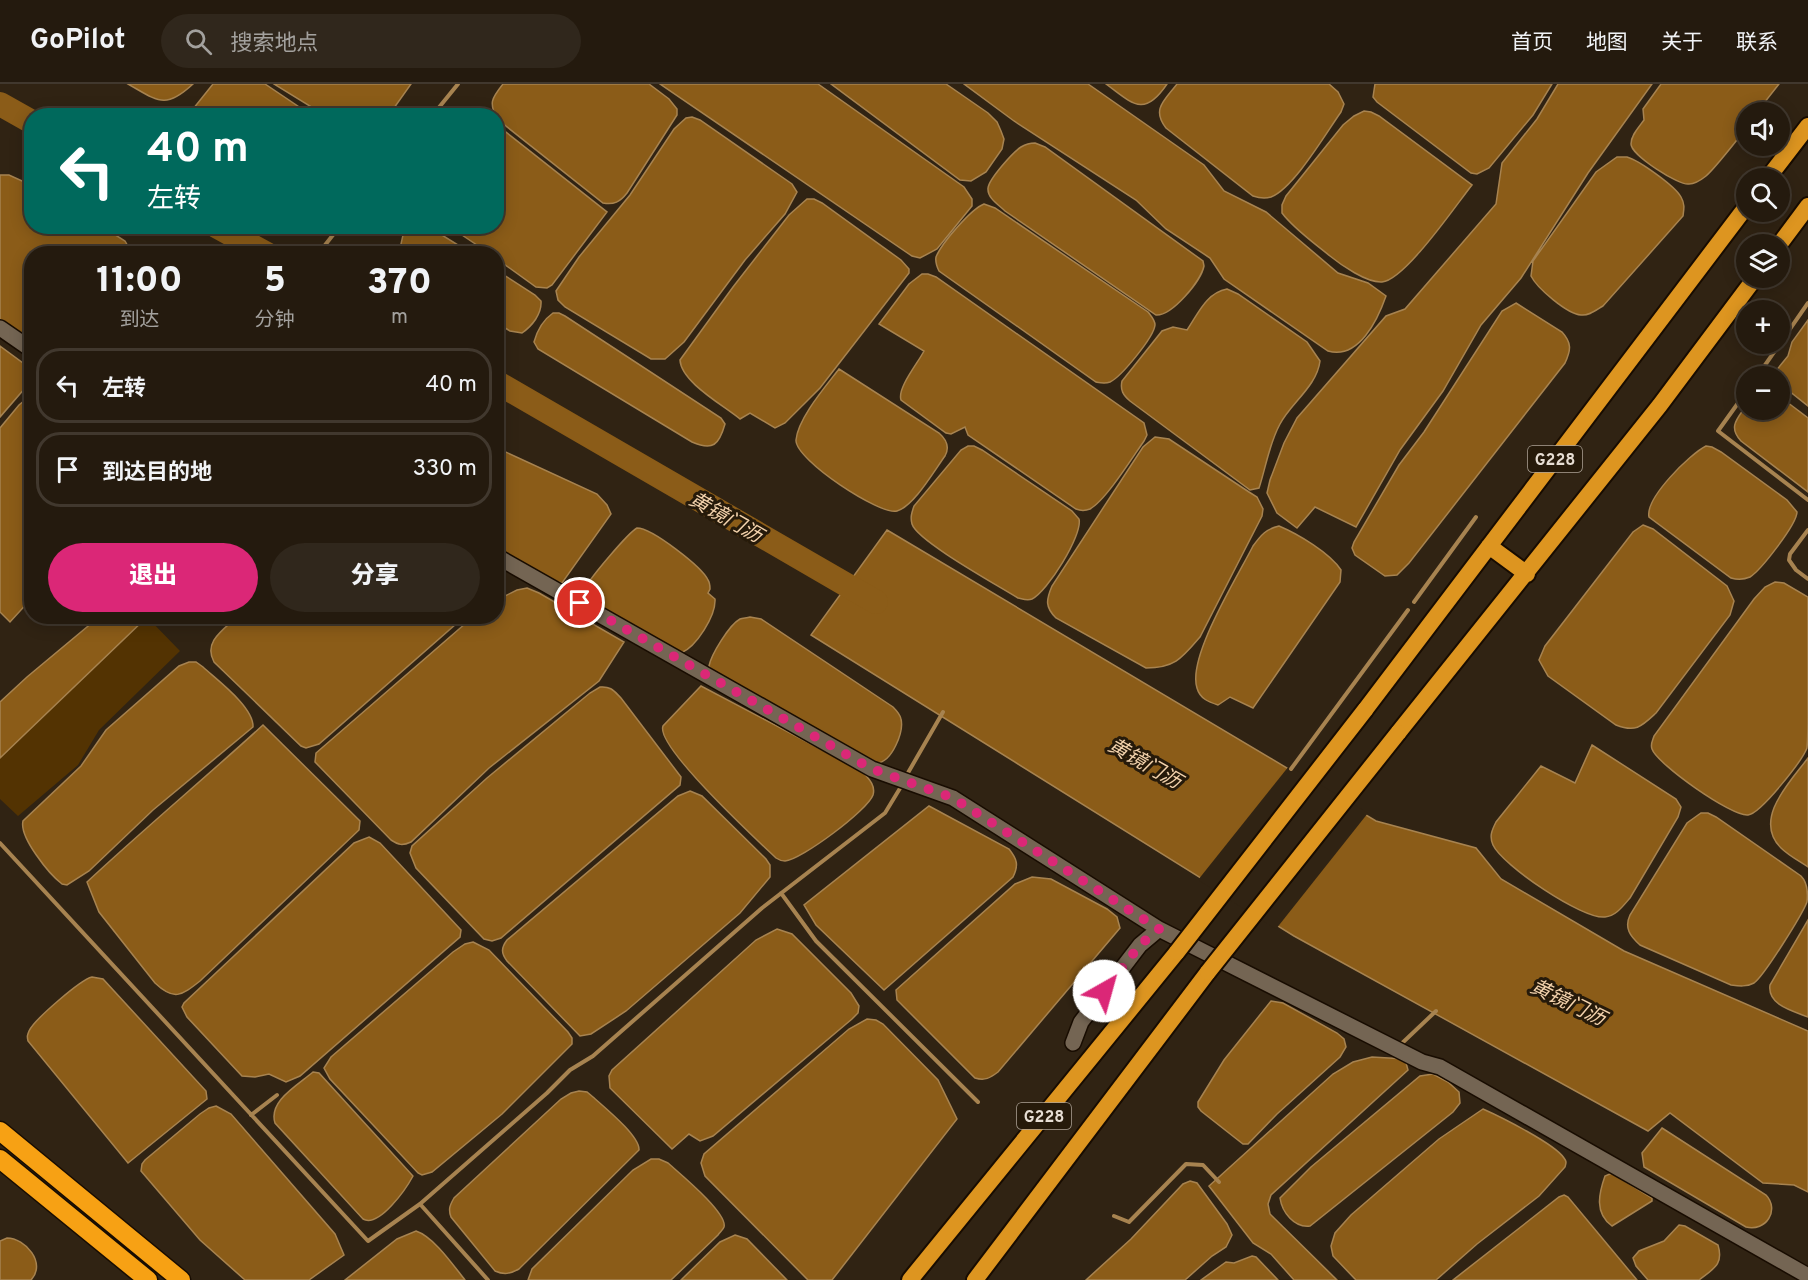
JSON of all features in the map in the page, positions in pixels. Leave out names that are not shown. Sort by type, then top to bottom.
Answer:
[{"type":"highway","points":[[1776,168],[1808,126]]},
{"type":"highway","points":[[1787,234],[1808,206]]},
{"type":"highway","name":"G228","points":[[910,1280],[1177,952],[1365,710],[1736,220]]},
{"type":"highway","name":"G228","points":[[975,1280],[1208,972],[1660,405],[1748,288]]},
{"type":"highway","points":[[1489,546],[1527,573]]},
{"type":"highway","points":[[0,1131],[181,1280]]},
{"type":"highway","points":[[0,1158],[148,1280]]},
{"type":"street","points":[[0,327],[24,344]]},
{"type":"street","points":[[504,561],[872,769],[953,798],[1159,929],[1422,1062],[1440,1067],[1808,1276]]},
{"type":"street","points":[[1073,1043],[1081,1022],[1140,945],[1159,929]]},
{"type":"shaded area","points":[[140,624],[154,624],[180,651],[99,730],[78,765],[18,816],[0,799],[0,758]]},
{"type":"water","points":[[128,84],[193,84],[175,97],[161,100]]},
{"type":"water","points":[[213,84],[265,84],[301,108],[194,108]]},
{"type":"water","points":[[274,84],[411,84],[394,108],[313,108]]},
{"type":"water","points":[[503,84],[649,84],[669,99],[677,109],[677,115],[627,193],[619,201],[610,204],[603,203],[504,125],[504,108],[493,108],[492,101]]},
{"type":"water","points":[[660,84],[818,84],[964,187],[972,199],[972,206],[937,249],[920,258],[912,256]]},
{"type":"water","points":[[831,84],[946,84],[988,113],[997,122],[1004,139],[1002,149],[986,172],[971,181],[960,180]]},
{"type":"water","points":[[964,84],[1088,84],[1204,165],[1224,191],[1266,212],[1338,273],[1368,283],[1386,296],[1378,316],[1366,336],[1358,344],[1339,352],[1328,351],[1224,279],[1210,258],[1166,229],[1136,200],[1014,121]]},
{"type":"water","points":[[1106,84],[1167,84],[1152,101],[1138,104],[1131,102]]},
{"type":"water","points":[[1177,84],[1329,84],[1338,92],[1344,104],[1318,146],[1290,183],[1271,197],[1262,198],[1253,196],[1166,128],[1160,115],[1161,105]]},
{"type":"water","points":[[1375,84],[1552,84],[1533,115],[1489,168],[1477,174],[1471,173],[1377,102],[1373,97]]},
{"type":"water","points":[[1558,84],[1652,84],[1588,173],[1521,278],[1481,325],[1443,391],[1400,450],[1356,527],[1315,507],[1297,528],[1277,513],[1267,493],[1284,443],[1297,418],[1386,316],[1405,309],[1496,204],[1502,163],[1537,119]]},
{"type":"water","points":[[1661,84],[1779,84],[1765,102],[1736,102],[1736,141],[1706,176],[1696,183],[1689,184],[1676,180],[1656,169],[1633,149],[1631,141],[1644,120],[1643,109]]},
{"type":"water","points":[[1364,111],[1379,116],[1472,185],[1443,224],[1404,269],[1382,282],[1362,277],[1341,264],[1298,230],[1282,213],[1282,205],[1286,196],[1343,125]]},
{"type":"water","points":[[692,117],[700,120],[792,184],[797,192],[785,214],[745,260],[684,342],[665,359],[651,359],[565,307],[558,300],[556,291],[579,257],[630,195],[674,129],[686,118]]},
{"type":"water","points":[[504,131],[607,212],[552,285],[547,288],[536,287],[504,264],[504,246],[478,246],[460,234],[504,234]]},
{"type":"water","points":[[1035,143],[1045,147],[1203,261],[1202,272],[1185,297],[1170,310],[1156,315],[1005,211],[994,201],[989,195],[988,188],[997,172],[1021,147]]},
{"type":"water","points":[[1617,157],[1633,159],[1657,174],[1672,187],[1682,200],[1683,216],[1603,306],[1590,314],[1575,314],[1553,300],[1534,281],[1531,276],[1533,261],[1596,172]]},
{"type":"water","points":[[0,175],[9,175],[24,182],[24,234],[114,234],[125,241],[128,246],[24,246],[24,346],[0,328]]},
{"type":"water","points":[[807,199],[814,199],[822,203],[901,260],[909,269],[909,273],[820,388],[785,423],[775,428],[750,413],[740,419],[695,385],[687,377],[680,360],[789,215]]},
{"type":"water","points":[[984,204],[995,208],[1148,312],[1152,317],[1155,325],[1149,338],[1115,379],[1106,383],[1096,382],[939,271],[936,257],[944,244],[964,220]]},
{"type":"water","points":[[440,234],[460,246],[401,246],[403,235]]},
{"type":"water","points":[[922,274],[936,277],[1144,423],[1147,435],[1144,441],[1111,488],[1090,509],[1076,509],[968,435],[965,427],[951,434],[946,433],[901,400],[905,382],[924,351],[879,324],[909,284]]},
{"type":"water","points":[[504,275],[541,301],[536,319],[529,327],[522,333],[504,327]]},
{"type":"water","points":[[1227,289],[1238,294],[1307,342],[1320,361],[1314,378],[1285,416],[1276,432],[1259,488],[1250,490],[1130,401],[1121,387],[1122,381],[1162,331],[1173,327],[1187,330],[1208,300],[1213,295]]},
{"type":"water","points":[[1516,303],[1562,332],[1570,347],[1565,363],[1409,563],[1397,575],[1385,576],[1355,555],[1352,548],[1354,542],[1399,465],[1424,432],[1502,311]]},
{"type":"water","points":[[553,313],[565,316],[721,418],[725,424],[717,441],[710,446],[692,442],[538,349],[534,342],[537,334],[543,322]]},
{"type":"water","points":[[1808,320],[1808,406],[1790,392],[1790,366],[1780,366],[1790,354],[1792,342]]},
{"type":"water","points":[[0,346],[24,364],[24,389],[0,417]]},
{"type":"water","points":[[839,369],[939,433],[947,444],[945,456],[923,487],[910,502],[897,511],[874,505],[840,485],[823,473],[799,449],[796,440],[802,422],[813,403]]},
{"type":"water","points":[[24,401],[24,607],[10,622],[0,612],[0,428]]},
{"type":"water","points":[[1790,404],[1808,418],[1808,492],[1741,441],[1735,431],[1737,420],[1790,420]]},
{"type":"water","points":[[1155,437],[1169,439],[1257,497],[1263,509],[1262,516],[1200,637],[1188,651],[1171,664],[1146,668],[1056,618],[1048,607],[1048,599],[1052,586],[1143,447]]},
{"type":"water","points":[[968,446],[982,450],[1072,511],[1079,519],[1079,527],[1063,562],[1046,586],[1032,599],[1018,598],[960,563],[928,541],[917,532],[912,524],[914,506],[961,450]]},
{"type":"water","points":[[1706,446],[1721,452],[1787,500],[1797,512],[1778,546],[1762,566],[1747,578],[1731,578],[1649,517],[1654,499],[1661,488],[1680,467]]},
{"type":"water","points":[[504,451],[597,494],[607,505],[611,514],[562,583],[541,577],[504,555]]},
{"type":"water","points":[[1643,525],[1653,529],[1727,586],[1734,601],[1730,615],[1656,713],[1642,725],[1629,728],[1616,725],[1548,676],[1539,660],[1545,646],[1633,532]]},
{"type":"water","points":[[1279,526],[1304,539],[1329,557],[1341,570],[1340,582],[1253,708],[1230,697],[1218,705],[1215,704],[1203,697],[1197,688],[1196,674],[1199,657],[1206,637],[1253,546],[1264,533]]},
{"type":"water","points":[[637,528],[654,534],[696,566],[709,582],[708,593],[715,599],[709,622],[699,638],[681,653],[589,601],[587,596],[586,587],[589,582],[618,546]]},
{"type":"water","points":[[887,530],[1376,821],[1476,848],[1501,879],[1624,951],[1808,1031],[1808,1192],[1794,1185],[1763,1183],[1670,1113],[1648,1131],[1294,936],[811,635]]},
{"type":"water","points":[[1775,582],[1784,583],[1808,597],[1807,748],[1790,774],[1771,796],[1762,806],[1748,815],[1727,808],[1680,777],[1657,756],[1651,744],[1654,736],[1754,599],[1765,587]]},
{"type":"water","points":[[527,588],[539,593],[624,642],[599,681],[489,768],[411,842],[396,843],[315,762],[316,753],[465,624],[504,624],[504,596]]},
{"type":"water","points":[[750,617],[761,619],[894,708],[901,717],[901,731],[888,758],[877,763],[713,673],[709,666],[721,641],[736,622]]},
{"type":"water","points":[[91,624],[140,624],[0,758],[0,702]]},
{"type":"water","points":[[230,624],[456,624],[319,744],[306,748],[301,746],[214,662],[211,648],[221,632]]},
{"type":"water","points":[[196,662],[234,694],[248,711],[253,727],[153,810],[89,871],[67,885],[62,884],[43,864],[30,845],[23,828],[23,821],[81,766],[106,730],[179,666]]},
{"type":"water","points":[[701,686],[862,771],[871,782],[873,795],[859,812],[819,844],[785,861],[776,858],[709,793],[675,753],[665,737],[663,726]]},
{"type":"water","points":[[600,687],[610,688],[621,698],[681,777],[680,785],[501,938],[492,941],[484,939],[416,868],[410,853],[412,846],[487,778]]},
{"type":"water","points":[[263,725],[360,821],[359,830],[200,981],[182,993],[167,992],[155,983],[99,912],[87,882]]},
{"type":"water","points":[[1592,745],[1676,799],[1681,807],[1678,817],[1630,898],[1616,913],[1605,917],[1594,916],[1579,910],[1544,890],[1499,854],[1491,839],[1496,822],[1541,766],[1575,783]]},
{"type":"water","points":[[1808,758],[1808,867],[1781,848],[1773,837],[1771,825],[1772,813],[1777,801]]},
{"type":"water","points":[[690,791],[702,796],[766,859],[770,865],[770,877],[740,913],[626,1011],[591,1034],[580,1036],[507,961],[502,950],[507,940],[678,796]]},
{"type":"water","points":[[929,806],[1009,849],[1015,859],[1016,869],[1013,877],[884,990],[816,925],[804,905]]},
{"type":"water","points":[[1701,813],[1708,813],[1716,817],[1801,876],[1806,885],[1807,902],[1798,919],[1766,969],[1754,983],[1749,985],[1731,985],[1640,945],[1628,928],[1630,915],[1687,823]]},
{"type":"water","points":[[369,837],[380,843],[461,930],[460,937],[300,1076],[286,1082],[269,1074],[255,1077],[242,1076],[187,1017],[182,1007],[184,1003],[354,843]]},
{"type":"water","points":[[1032,877],[1051,879],[1107,909],[1117,917],[1120,928],[998,1072],[987,1078],[975,1078],[897,1000],[896,990],[1015,884]]},
{"type":"water","points":[[1808,920],[1808,1017],[1789,1010],[1777,1002],[1770,992],[1770,985]]},
{"type":"water","points":[[777,929],[792,934],[851,993],[859,1006],[858,1013],[713,1136],[700,1141],[689,1134],[672,1149],[610,1088],[609,1076],[612,1070],[756,940]]},
{"type":"water","points":[[473,942],[489,950],[568,1032],[572,1038],[572,1044],[502,1114],[432,1172],[422,1175],[330,1079],[324,1068],[331,1057],[453,952]]},
{"type":"water","points":[[92,977],[103,979],[206,1091],[207,1099],[128,1163],[28,1041],[29,1031],[48,1010],[78,985]]},
{"type":"water","points":[[1271,1001],[1283,1003],[1337,1033],[1344,1039],[1346,1047],[1340,1057],[1277,1114],[1248,1144],[1243,1144],[1201,1111],[1198,1102],[1224,1060]]},
{"type":"water","points":[[867,1019],[883,1024],[938,1080],[957,1119],[832,1280],[808,1280],[705,1176],[701,1163],[704,1154],[849,1029]]},
{"type":"water","points":[[1372,1057],[1405,1059],[1408,1070],[1271,1195],[1268,1204],[1270,1214],[1337,1280],[1294,1280],[1271,1254],[1253,1243],[1209,1186],[1333,1074],[1353,1062]]},
{"type":"water","points":[[313,1072],[319,1073],[413,1176],[391,1206],[377,1218],[363,1219],[275,1123],[274,1115],[280,1101]]},
{"type":"water","points":[[1433,1074],[1448,1082],[1459,1092],[1460,1103],[1453,1112],[1310,1226],[1294,1222],[1283,1209],[1280,1198],[1311,1167],[1420,1076]]},
{"type":"water","points":[[579,1091],[587,1092],[620,1122],[634,1137],[639,1150],[519,1269],[507,1273],[495,1271],[451,1217],[451,1203],[561,1099]]},
{"type":"water","points":[[216,1106],[231,1114],[335,1234],[344,1255],[309,1280],[245,1280],[200,1240],[141,1171],[145,1160],[200,1114]]},
{"type":"water","points":[[1483,1109],[1527,1131],[1559,1152],[1566,1162],[1565,1167],[1539,1196],[1477,1244],[1436,1280],[1356,1280],[1333,1256],[1331,1246],[1335,1233],[1351,1215],[1439,1139]]},
{"type":"water","points":[[1662,1128],[1766,1195],[1772,1207],[1765,1223],[1753,1228],[1746,1227],[1644,1167],[1642,1153]]},
{"type":"water","points":[[651,1159],[659,1159],[668,1163],[711,1203],[723,1221],[724,1227],[718,1235],[671,1280],[528,1280],[532,1269],[633,1170]]},
{"type":"water","points":[[1612,1173],[1652,1198],[1652,1201],[1612,1226],[1602,1215],[1600,1202],[1605,1176]]},
{"type":"water","points":[[1190,1181],[1197,1183],[1227,1224],[1232,1235],[1226,1247],[1185,1280],[1086,1280],[1131,1239],[1183,1184]]},
{"type":"water","points":[[1564,1195],[1637,1280],[1453,1280],[1559,1197]]},
{"type":"water","points":[[1679,1225],[1685,1226],[1718,1245],[1720,1257],[1716,1266],[1699,1280],[1648,1280],[1636,1266],[1633,1258],[1639,1251],[1664,1241]]},
{"type":"water","points":[[416,1231],[436,1245],[465,1280],[345,1280],[397,1239]]},
{"type":"water","points":[[735,1235],[747,1239],[787,1280],[681,1280],[720,1242]]},
{"type":"water","points":[[7,1238],[21,1242],[32,1253],[37,1266],[31,1280],[0,1280],[0,1241]]},
{"type":"water","points":[[1252,1256],[1256,1257],[1278,1280],[1201,1280],[1226,1262],[1234,1263]]},
{"type":"pier","points":[[1289,766],[1368,813],[1276,929],[1198,880]]},
{"type":"waterway","points":[[438,108],[458,84]]},
{"type":"waterway","name":"黄镜门沥","points":[[0,104],[24,118]]},
{"type":"waterway","name":"黄镜门沥","points":[[231,234],[252,246]]},
{"type":"waterway","points":[[324,246],[334,234]]},
{"type":"waterway","points":[[1764,366],[1808,303]]},
{"type":"waterway","name":"黄镜门沥","points":[[504,387],[876,602]]},
{"type":"waterway","points":[[1736,406],[1718,431],[1808,500]]},
{"type":"waterway","points":[[1414,602],[1476,517]]},
{"type":"waterway","points":[[1808,530],[1790,554],[1789,560],[1796,570],[1808,579]]},
{"type":"waterway","points":[[1291,769],[1408,610]]},
{"type":"waterway","points":[[905,778],[943,712]]},
{"type":"waterway","points":[[0,843],[368,1241],[420,1204],[547,1093],[570,1070],[593,1056],[762,908],[885,813],[902,785]]},
{"type":"waterway","points":[[781,893],[816,941],[978,1102]]},
{"type":"waterway","points":[[1398,1047],[1436,1011]]},
{"type":"waterway","points":[[251,1115],[277,1095]]},
{"type":"waterway","points":[[1114,1216],[1129,1222],[1186,1164],[1203,1165],[1219,1182]]},
{"type":"waterway","points":[[420,1204],[488,1280]]},
{"type":"route","points":[[580,603],[872,769],[953,798],[1159,929],[1140,945],[1104,991]]}]
